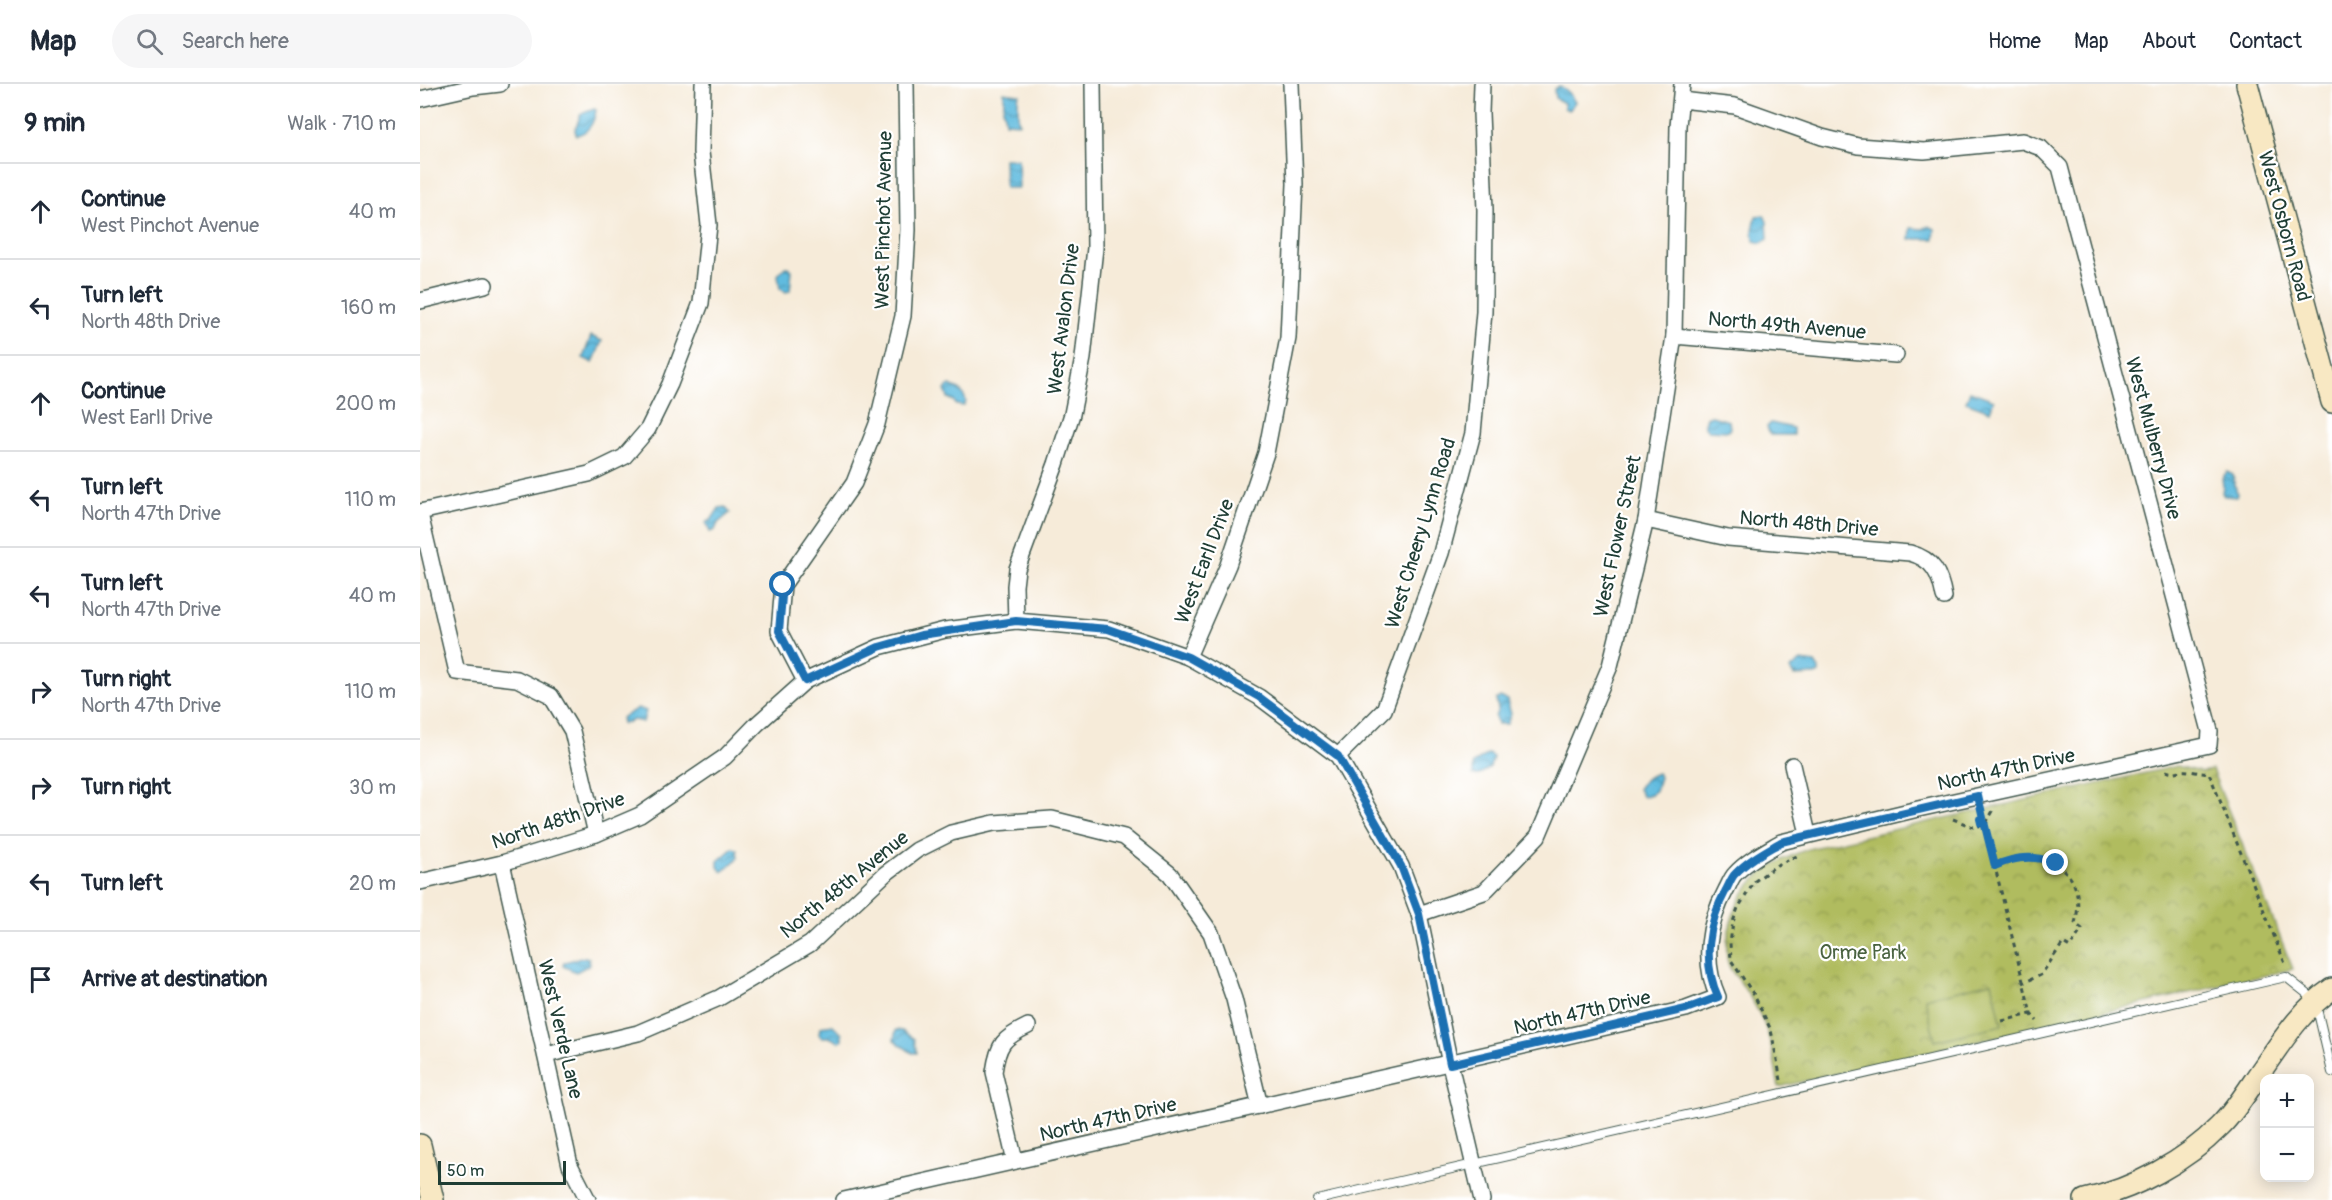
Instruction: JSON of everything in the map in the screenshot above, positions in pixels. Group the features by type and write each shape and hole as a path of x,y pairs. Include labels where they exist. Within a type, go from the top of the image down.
{"street":[{"path":"420,99 473,87 501,84"},
{"path":"596,834 572,731 551,696 517,679 457,672 420,513 589,474 624,457 648,429 670,384 700,303 708,225 701,152 703,84"},
{"name":"West Pinchot Avenue","path":"805,681 779,631 783,585 854,483 880,413 903,316 908,230 906,84"},
{"name":"West Avalon Drive","path":"1016,621 1017,569 1072,414 1083,358 1095,248 1093,84"},
{"name":"West Earll Drive","path":"1188,657 1228,566 1266,453 1288,338 1295,184 1291,84"},
{"name":"West Cheery Lynn Road","path":"1338,756 1384,710 1440,553 1473,433 1484,312 1485,210 1482,84"},
{"name":"West Osborn Road","path":"2247,84 2332,402"},
{"name":"West Mulberry Drive","path":"1681,92 1735,106 1822,137 1858,146 1924,151 2023,141 2041,148 2060,167 2210,731 2210,745"},
{"name":"West Flower Street","path":"1419,914 1484,892 1538,836 1610,666 1646,520 1674,336 1678,126 1681,92"},
{"path":"420,301 485,285"},
{"name":"North 49th Avenue","path":"1674,336 1896,355"},
{"name":"North 48th Drive","path":"1646,520 1728,538 1910,553 1922,556 1938,572 1944,597"},
{"name":"North 48th Drive","path":"420,882 502,863 596,834 640,814 725,757 757,724 805,681 879,647 921,635 1016,621 1108,629 1188,657"},
{"path":"1188,657 1259,697 1338,756 1401,866 1419,914 1450,1064 1482,1200"},
{"name":"North 47th Drive","path":"844,1200 1686,1009 1718,997 1710,972 1710,931 1719,902 1734,874 1761,853 1781,842 2210,745"},
{"path":"1792,765 1809,834"},
{"name":"North 48th Avenue","path":"546,1055 638,1033 719,998 810,944 885,874 916,850 951,833 994,823 1052,819 1124,837 1170,874 1211,933 1234,999 1260,1106"},
{"name":"West Verde Lane","path":"502,863 570,1165 588,1200"},
{"path":"2085,1200 2102,1196 2139,1181 2182,1158 2203,1142 2239,1103 2281,1040 2324,995"},
{"path":"1015,1161 994,1072 996,1057 1002,1042 1028,1026"},
{"path":"420,1145 433,1200"}],"lane":[{"path":"1317,1200 2286,977 2324,995 2332,1072"}],"path":[{"path":"2166,771 2209,773 2286,967"},
{"path":"1978,796 1983,818 1980,819 1981,823 1984,822 2023,983 2031,1014 2035,1020"},
{"path":"1944,821 1955,819 1973,827 1984,825 1993,811 2004,808"},
{"path":"1782,1083 1771,1030 1754,995 1731,960 1730,943 1738,908 1755,881 1777,865 1801,854"},
{"path":"1995,866 2014,859 2047,860 2064,869 2076,887 2078,900 2075,923 2082,929 2070,947 2063,943 2041,975 2023,983"},
{"path":"2002,1021 2031,1014"}],"green space":[{"name":"Orme Park","path":"2177,766 2201,772 2212,770 2293,969 1779,1087 1764,1023 1730,968 1727,953 1729,930 1740,900 1747,888 1767,869 1808,849"},
{"path":"1992,982 2002,1025 1935,1041 1925,998"}],"water":[{"path":"1559,86 1569,93 1575,102 1569,110 1564,108 1564,103 1555,98 1554,89"},
{"path":"1003,92 1020,94 1018,120 1020,123 1005,122"},
{"path":"596,110 595,115 590,127 576,135 575,129 581,114"},
{"path":"1004,159 1018,159 1019,188 1005,188"},
{"path":"1764,215 1767,222 1768,239 1761,243 1754,241 1753,230 1756,216"},
{"path":"1929,226 1935,229 1934,239 1910,239 1911,228 1923,229"},
{"path":"785,267 792,270 790,291 786,292 780,289 778,275"},
{"path":"591,336 602,341 593,363 583,358"},
{"path":"948,386 955,387 962,392 966,401 964,406 956,405 948,398 945,390"},
{"path":"1970,391 1994,400 1990,411 1966,402"},
{"path":"1712,416 1729,421 1728,431 1708,430 1704,425 1707,417"},
{"path":"1771,423 1793,428 1793,435 1770,435 1767,427"},
{"path":"2227,472 2233,475 2236,497 2224,496 2222,493 2222,478"},
{"path":"725,507 730,513 718,523 715,530 710,532 706,523 710,522 719,508"},
{"path":"1801,661 1815,663 1819,673 1794,676 1790,670"},
{"path":"1500,697 1507,700 1511,714 1507,724 1498,724 1495,717 1498,709 1496,700"},
{"path":"638,708 646,711 643,722 634,720 622,724 621,718"},
{"path":"1488,754 1493,757 1490,767 1479,775 1473,775 1473,764"},
{"path":"1657,773 1660,777 1655,791 1650,795 1642,796 1638,789 1646,779"},
{"path":"733,848 737,849 738,858 722,872 718,867 718,861"},
{"path":"589,958 589,965 576,972 563,966 564,962"},
{"path":"833,1025 842,1034 842,1040 839,1042 829,1037 821,1037 819,1034 820,1027"},
{"path":"896,1030 914,1039 917,1053 912,1053 894,1040"}],"route":[{"path":"783,585 779,631 805,681 879,647 921,635 1016,621 1108,629 1188,657 1259,697 1338,756 1401,866 1419,914 1450,1064 1686,1009 1718,997 1712,983 1709,961 1710,931 1719,902 1734,874 1761,853 1781,842 1978,796 1983,818 1980,819 1981,823 1984,822 1995,866 2006,861 2024,858 2056,863"}]}
